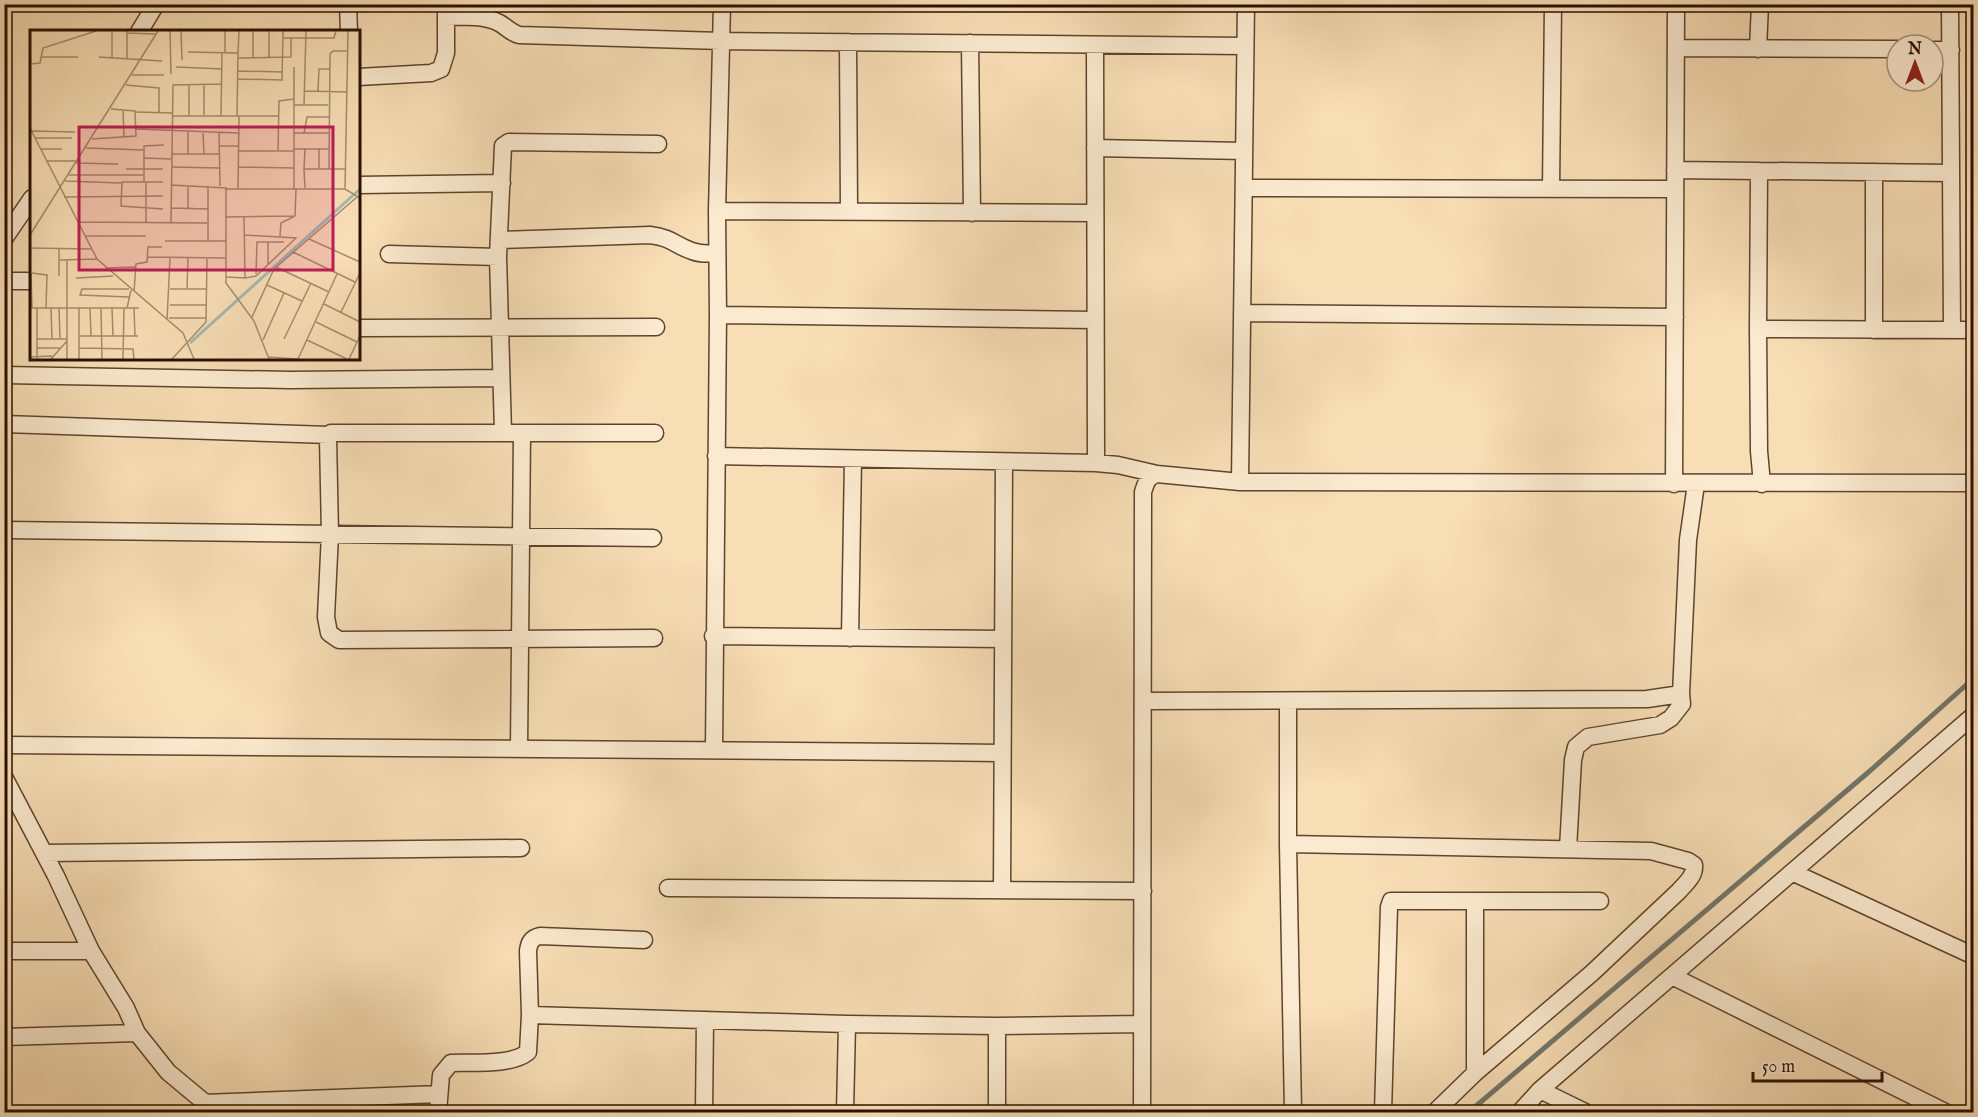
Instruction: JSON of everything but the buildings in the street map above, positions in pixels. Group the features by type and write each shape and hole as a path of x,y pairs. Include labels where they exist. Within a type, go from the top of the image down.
{"street":[{"path":"140,30 156,4"},
{"path":"348,4 349,30"},
{"path":"714,749 717,211 722,4"},
{"path":"1240,482 1246,4"},
{"path":"1551,189 1553,4"},
{"path":"1674,484 1676,4"},
{"path":"1758,49 1760,4"},
{"path":"1950,4 1952,330"},
{"path":"360,77 431,73 441,69 446,53 446,11 497,21 509,32 519,34 721,41 1245,46"},
{"path":"848,42 849,212"},
{"path":"970,43 972,213"},
{"path":"1095,45 1096,463"},
{"path":"1676,48 1885,49"},
{"path":"1945,50 1951,50"},
{"path":"503,432 498,257 503,150 506,143 658,144"},
{"path":"1095,148 1244,151"},
{"path":"1675,170 1951,173"},
{"path":"1759,171 1759,451 1762,484"},
{"path":"1874,172 1874,330"},
{"path":"360,185 502,183"},
{"path":"1244,188 1675,189"},
{"path":"4,239 30,201"},
{"path":"717,211 1095,213"},
{"path":"500,240 666,237 690,251 717,254"},
{"path":"389,254 498,257"},
{"path":"4,281 30,282"},
{"path":"1242,313 1675,317"},
{"path":"718,315 1095,320"},
{"path":"362,328 656,327"},
{"path":"1758,329 1974,330"},
{"path":"4,375 290,380 501,378"},
{"path":"4,424 329,435 334,432 655,433"},
{"path":"519,749 522,433"},
{"path":"329,435 330,534 326,617 329,633 339,640 519,637 654,638"},
{"path":"716,456 1096,463 1118,465 1156,474 1240,482 1974,483"},
{"path":"850,638 853,459"},
{"path":"1002,890 1004,462"},
{"path":"1142,1113 1143,492 1146,481 1150,476 1156,474"},
{"path":"1568,849 1573,760 1576,747 1588,737 1660,725 1671,718 1682,705 1688,540 1696,484"},
{"path":"4,530 653,538"},
{"path":"713,636 1002,639"},
{"path":"1144,701 1647,699 1681,694"},
{"path":"1288,701 1287,844 1293,1113"},
{"path":"1520,1113 1540,1090 1974,715"},
{"path":"4,745 1001,753"},
{"path":"4,777 91,951 126,1008 137,1033 168,1072 210,1108 439,1094"},
{"path":"1287,844 1651,851 1688,861 1694,865 1695,870 1679,891 1592,973 1475,1073 1435,1113"},
{"path":"44,853 521,848"},
{"path":"1792,872 1974,956"},
{"path":"668,888 1143,891"},
{"path":"1383,1113 1390,903 1394,900 1600,901"},
{"path":"1475,901 1475,1073"},
{"path":"438,1113 441,1075 451,1063 511,1061 523,1057 528,1052 530,1014 528,951 529,943 534,938 644,940"},
{"path":"4,951 91,951"},
{"path":"1672,976 1945,1113"},
{"path":"530,1014 847,1024 997,1026 1142,1024"},
{"path":"704,1113 705,1020"},
{"path":"845,1113 847,1024"},
{"path":"997,1026 997,1113"},
{"path":"4,1037 137,1033"},
{"path":"1540,1090 1585,1113"}],"waterway":[{"path":"1469,1112 1871,770 1974,678"}]}
